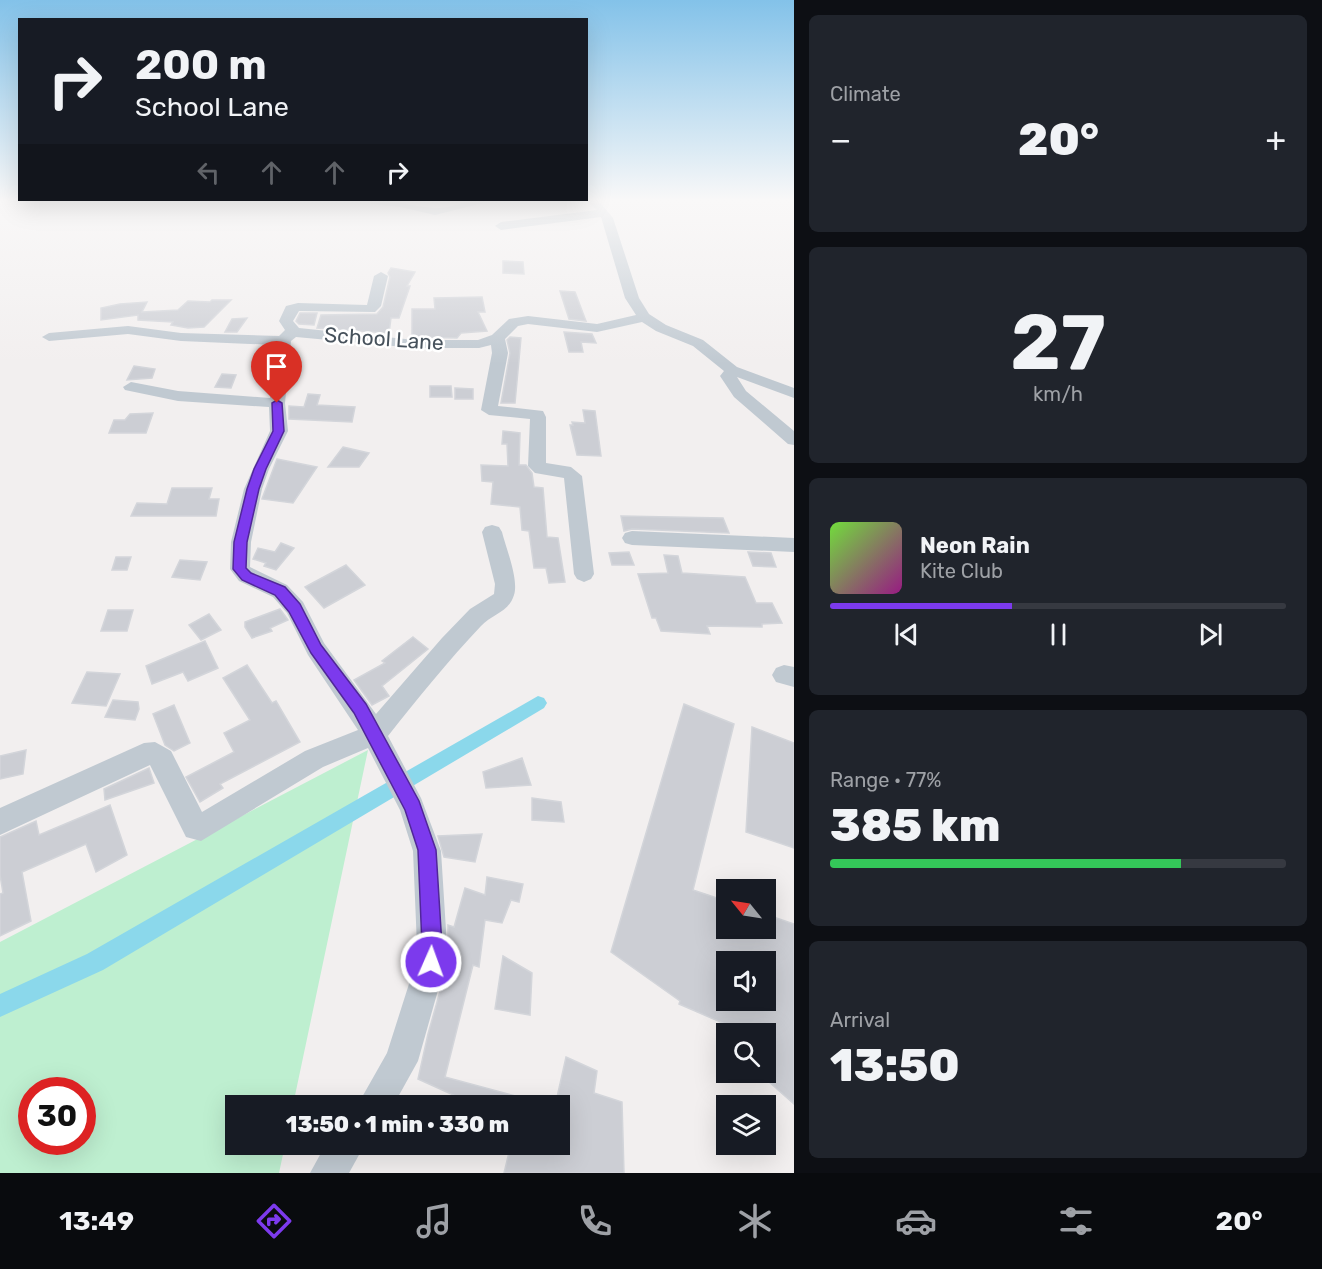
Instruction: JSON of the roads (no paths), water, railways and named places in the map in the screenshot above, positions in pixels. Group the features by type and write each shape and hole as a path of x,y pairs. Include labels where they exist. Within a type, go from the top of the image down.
{"street":[{"path":"617,254 632,298 644,317 661,328 698,343 732,370 794,393"},
{"path":"381,276 374,306 370,309 298,307 291,309 286,321 289,337 277,403 279,431 253,489 241,542 240,569 246,576 280,591 295,608 316,649 360,709 412,807 427,850 431,962 401,1061 381,1095"},
{"name":"School Lane","path":"49,337 128,330 181,337 289,337 415,344 479,344 497,338 514,322 528,320 597,328 644,317"},
{"path":"497,338 500,353 489,410 537,415 539,469 566,471 573,476 584,574"},
{"path":"732,370 728,376 740,394 794,440"},
{"path":"131,387 178,396 277,403"},
{"path":"0,822 144,754 155,753 162,759 194,825 196,828 201,828 314,759 374,735 450,644 478,615 499,603 504,595 506,584 492,532"},
{"path":"632,538 794,545"},
{"path":"328,1173 340,1155"}],"waterway":[{"path":"0,1006 95,962 538,703"}]}
